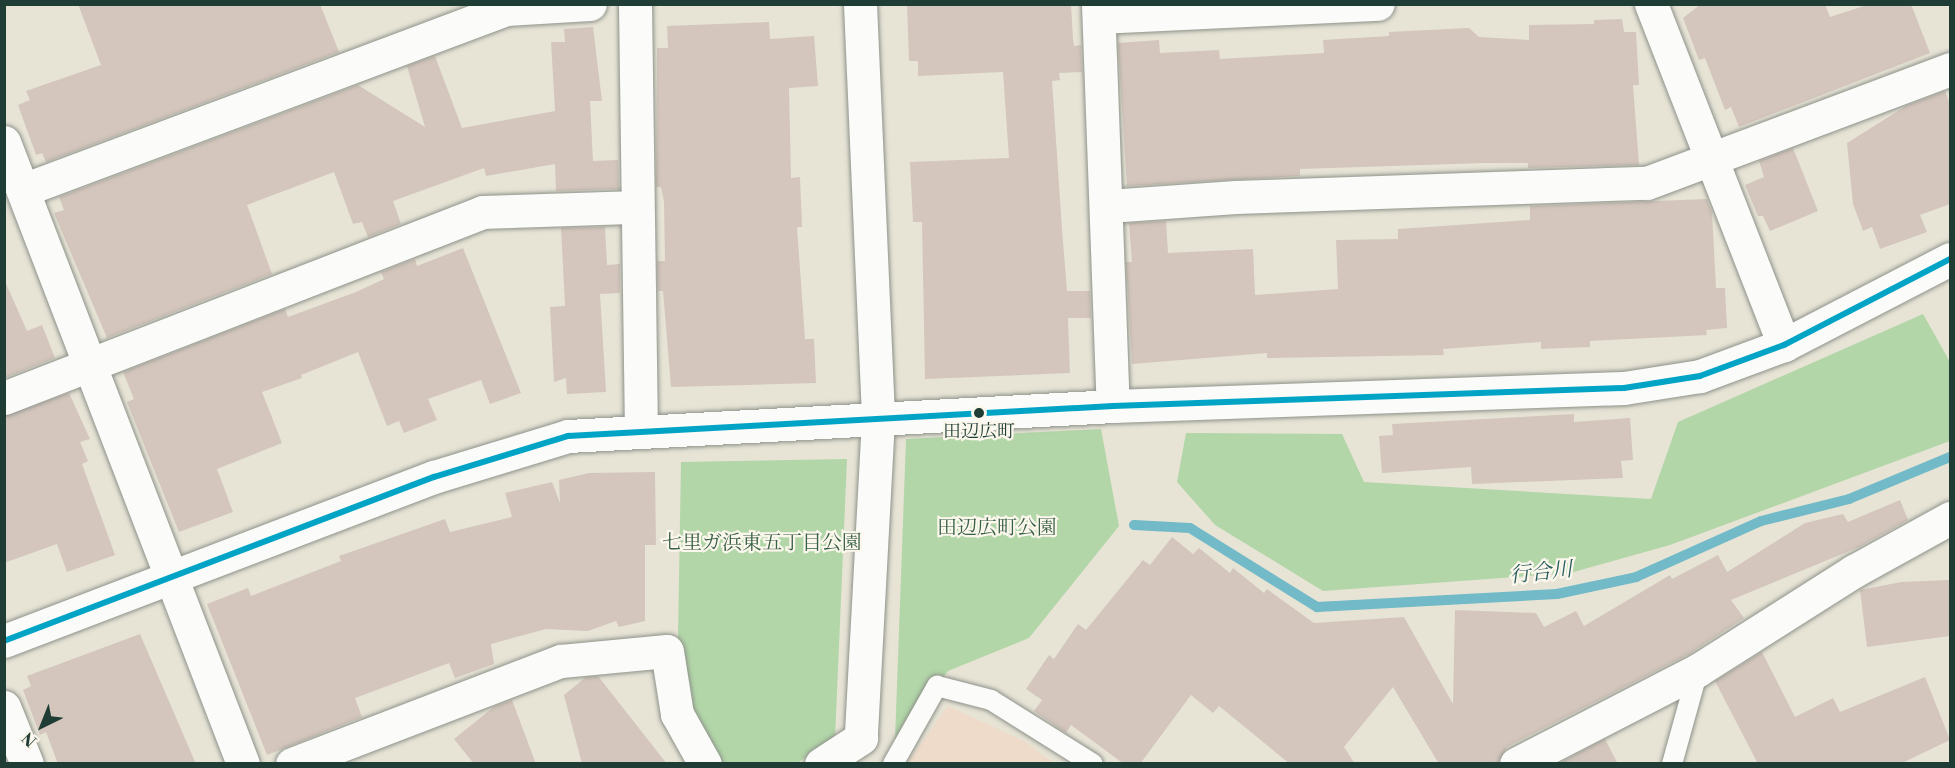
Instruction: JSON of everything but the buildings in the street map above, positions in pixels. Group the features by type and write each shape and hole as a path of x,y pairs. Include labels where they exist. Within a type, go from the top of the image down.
{"street":[{"path":"23,190 506,9 590,4"},
{"path":"635,4 636,207 641,430"},
{"path":"821,764 858,751 879,419 860,4"},
{"path":"1113,406 1108,206 1099,11 1378,4"},
{"path":"1651,4 1784,345"},
{"path":"1108,206 1236,197 1647,183 1950,69"},
{"path":"4,142 243,764"},
{"path":"4,398 483,212 636,207"},
{"path":"4,641 434,477 568,436 641,430 1113,406 1623,388 1700,376 1784,345 1950,259"},
{"path":"1516,764 1698,670 1854,571 1950,518"},
{"path":"292,764 561,662 667,651 677,714 705,764"},
{"path":"4,707 27,764"}],"lane":[{"path":"1672,764 1698,670"},
{"path":"893,764 937,686 991,700 1093,764"}],"shaded area":[{"path":"948,706 1024,741 1054,763 907,763"}],"green space":[{"path":"1923,314 1950,362 1950,441 1670,545 1570,573 1323,591 1215,525 1177,482 1186,433 1342,434 1364,482 1651,499 1678,422"},
{"name":"田辺広町公園","path":"1101,429 1119,526 1029,638 948,671 895,740 906,439"},
{"name":"七里ガ浜東五丁目公園","path":"847,459 835,739 797,763 721,763 686,704 678,637 681,462"}],"waterway":[{"name":"行合川","path":"1134,525 1190,528 1317,607 1557,594 1636,577 1761,521 1849,499 1950,457"}],"transit line":[{"path":"4,641 434,477 568,436 1113,406 1624,388 1700,376 1784,345 1950,259"}],"place":[{"name":"田辺広町","path":"979,413"}]}
